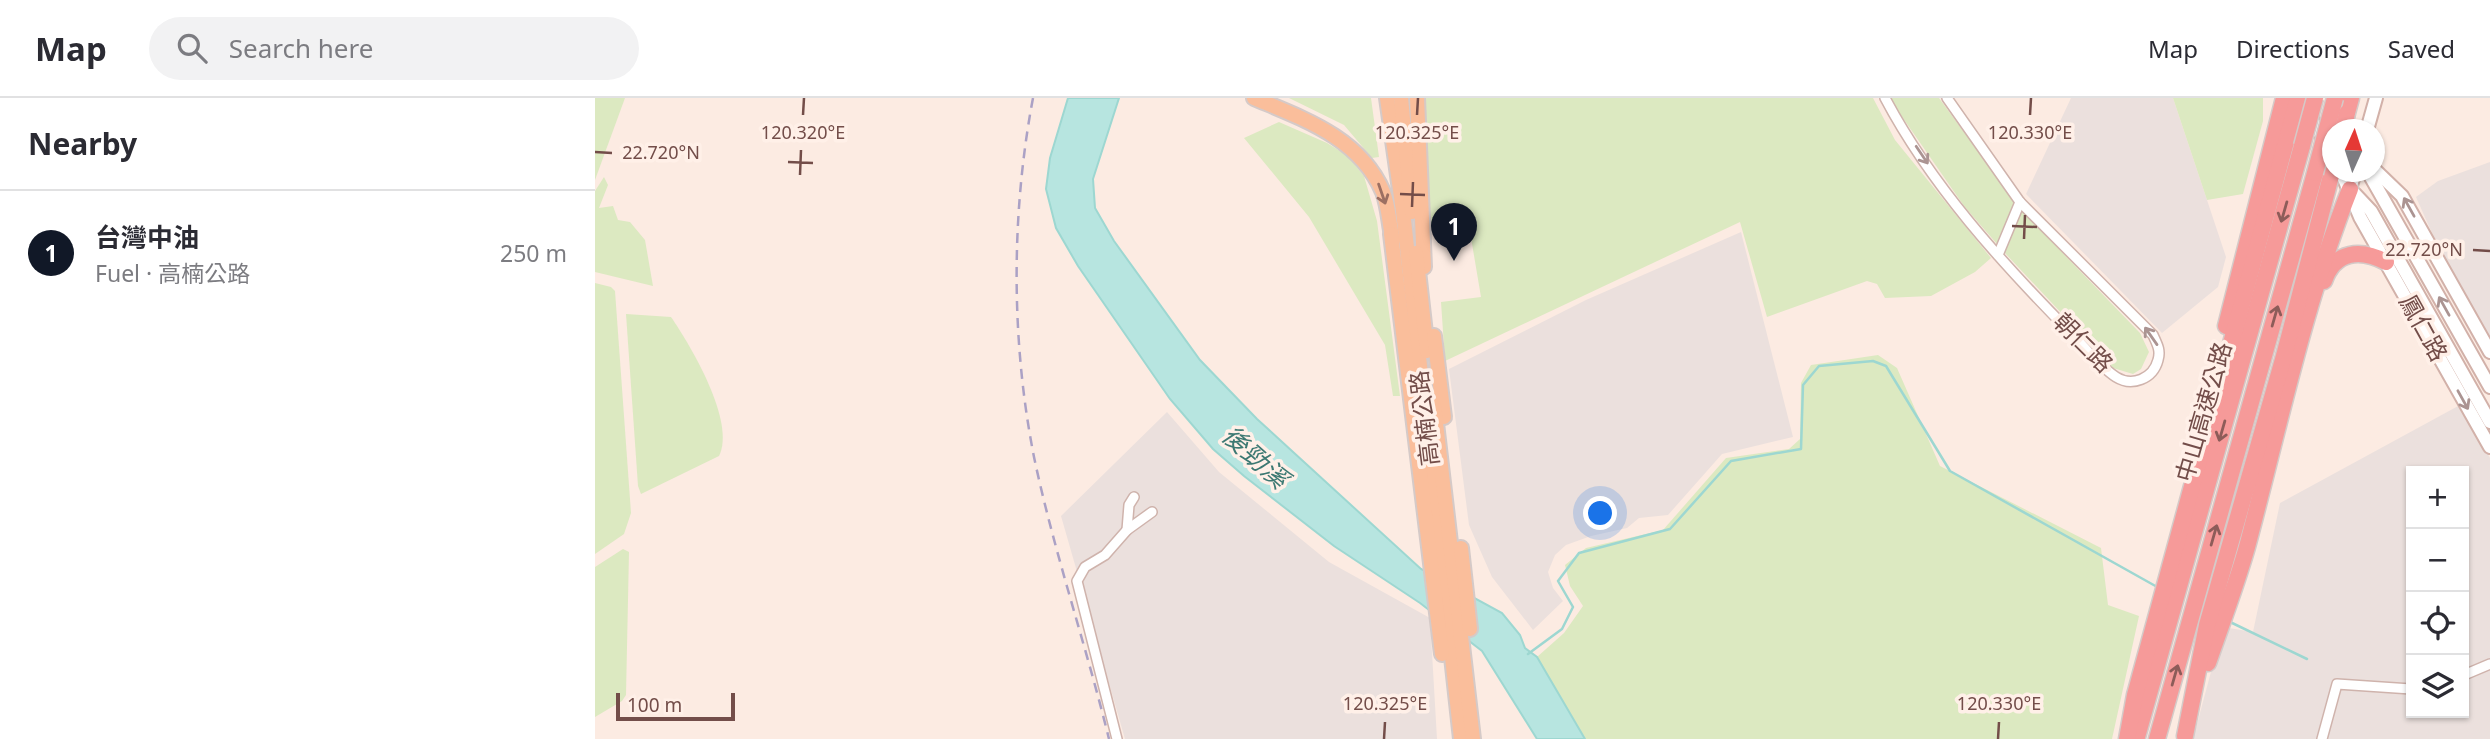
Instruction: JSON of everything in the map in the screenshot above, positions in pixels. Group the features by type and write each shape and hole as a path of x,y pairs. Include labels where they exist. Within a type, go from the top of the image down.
{"highway":[{"path":"2127,739 2170,594 2210,393 2284,98"},
{"path":"2182,523 2299,98"},
{"name":"中山高速公路","path":"2136,739 2170,594 2315,98"},
{"name":"中山高速公路","path":"2157,739 2335,98"},
{"path":"2184,738 2329,182"},
{"path":"2217,615 2246,549 2327,245 2350,189"},
{"path":"2295,358 2330,267 2348,254 2363,252 2386,262"}],"main road":[{"path":"1254,98 1327,130 1370,168"},
{"path":"1280,98 1341,129 1356,144 1385,198 1398,233 1402,270 1416,305"},
{"name":"高楠公路","path":"1387,98 1398,233 1416,305 1447,562 1461,739"},
{"name":"高楠公路","path":"1401,98 1420,248 1416,305 1455,639 1473,739"},
{"path":"1416,305 1424,276 1420,248 1417,98"},
{"path":"2299,98 2322,138"},
{"path":"2328,98 2346,118"},
{"path":"2370,119 2375,98"},
{"name":"鳳仁路","path":"2385,180 2402,196 2490,352"},
{"path":"2346,182 2350,189"},
{"path":"2350,189 2352,182"},
{"name":"鳳仁路","path":"2374,182 2490,387"},
{"name":"鳳仁路","path":"2350,189 2360,217 2490,447"},
{"name":"鳳仁路","path":"2350,189 2371,211 2490,422"},
{"name":"高楠公路","path":"1452,739 1455,639"},
{"name":"高楠公路","path":"1455,639 1481,739"}],"street":[{"name":"朝仁路","path":"1885,98 1932,171 1998,255 2115,376 2128,382 2140,380 2150,373 2157,363 2159,349 2153,335 2020,202 1947,98"},
{"path":"1998,255 2020,202"},
{"path":"1127,530 1129,505 1134,497"},
{"path":"1117,739 1077,581 1085,567 1105,555 1127,530 1152,512"},
{"path":"2469,673 2490,664"},
{"path":"2322,739 2337,684 2406,689"}],"shaded area":[{"path":"2071,98 2173,98 2226,257 2218,287 2162,333 2026,194"},
{"path":"2490,162 2490,342 2440,251 2416,197 2438,181"},
{"path":"1741,232 1793,437 1722,454 1668,515 1639,518 1627,528 1566,545 1555,555 1548,572 1553,588 1563,601 1533,630 1492,577 1469,525 1449,369 1586,300"},
{"path":"2460,405 2490,458 2490,739 2193,739 2223,627 2253,632 2280,503"},
{"path":"1167,412 1219,472 1329,562 1430,618 1437,739 1125,739 1061,516"}],"green space":[{"path":"595,98 625,98 595,180"},
{"path":"1289,98 1371,98 1379,157 1372,158 1344,125"},
{"path":"1425,98 1873,98 1895,140 1991,258 1975,272 1931,296 1885,298 1877,284 1867,281 1767,317 1740,222 1445,361 1441,302 1481,297 1467,214 1430,228"},
{"path":"1889,98 1939,98 2015,202 1997,244 1964,206"},
{"path":"2173,98 2263,98 2263,121 2243,194 2207,200"},
{"path":"1279,122 1327,143 1348,156 1364,176 1377,221 1400,396 1393,396 1385,345 1309,217 1244,138"},
{"path":"604,177 608,185 599,208 613,206 618,220 630,222 645,240 653,286 595,272 595,191"},
{"path":"2022,211 2140,333 2149,352 2141,369 2133,374 2113,368 2004,252"},
{"path":"595,283 611,287 615,291 631,513 624,534 595,554"},
{"path":"626,314 671,317 709,385 717,405 723,441 719,456 641,494 638,486"},
{"path":"1878,355 1897,368 1940,466 2101,548 2108,605 2139,616 2112,739 1585,739 1537,657 1564,633 1583,606 1570,586 1565,565 1586,548 1663,530 1726,458 1789,449 1800,439 1801,383 1811,365"},
{"path":"623,549 629,552 626,695 622,701 595,717 595,567"}],"water":[{"name":"後勁溪","path":"1068,98 1119,98 1093,179 1095,208 1114,241 1200,360 1257,419 1421,569 1502,613 1520,635 1525,648 1537,657 1585,739 1537,739 1482,651 1420,603 1334,546 1244,476 1213,449 1170,399 1078,266 1056,228 1046,189 1050,158"}],"waterway":[{"path":"1528,654 1562,629 1573,607 1558,581 1579,553 1670,529 1731,461 1801,449 1803,385 1819,366 1873,361 1886,366 1950,471 2159,588"},
{"path":"2228,621 2307,659"}],"railway":[{"path":"1033,98 1018,232 1018,323 1026,413 1042,493 1109,739"}],"place":[{"name":"台灣中油","path":"1454,261"}]}
